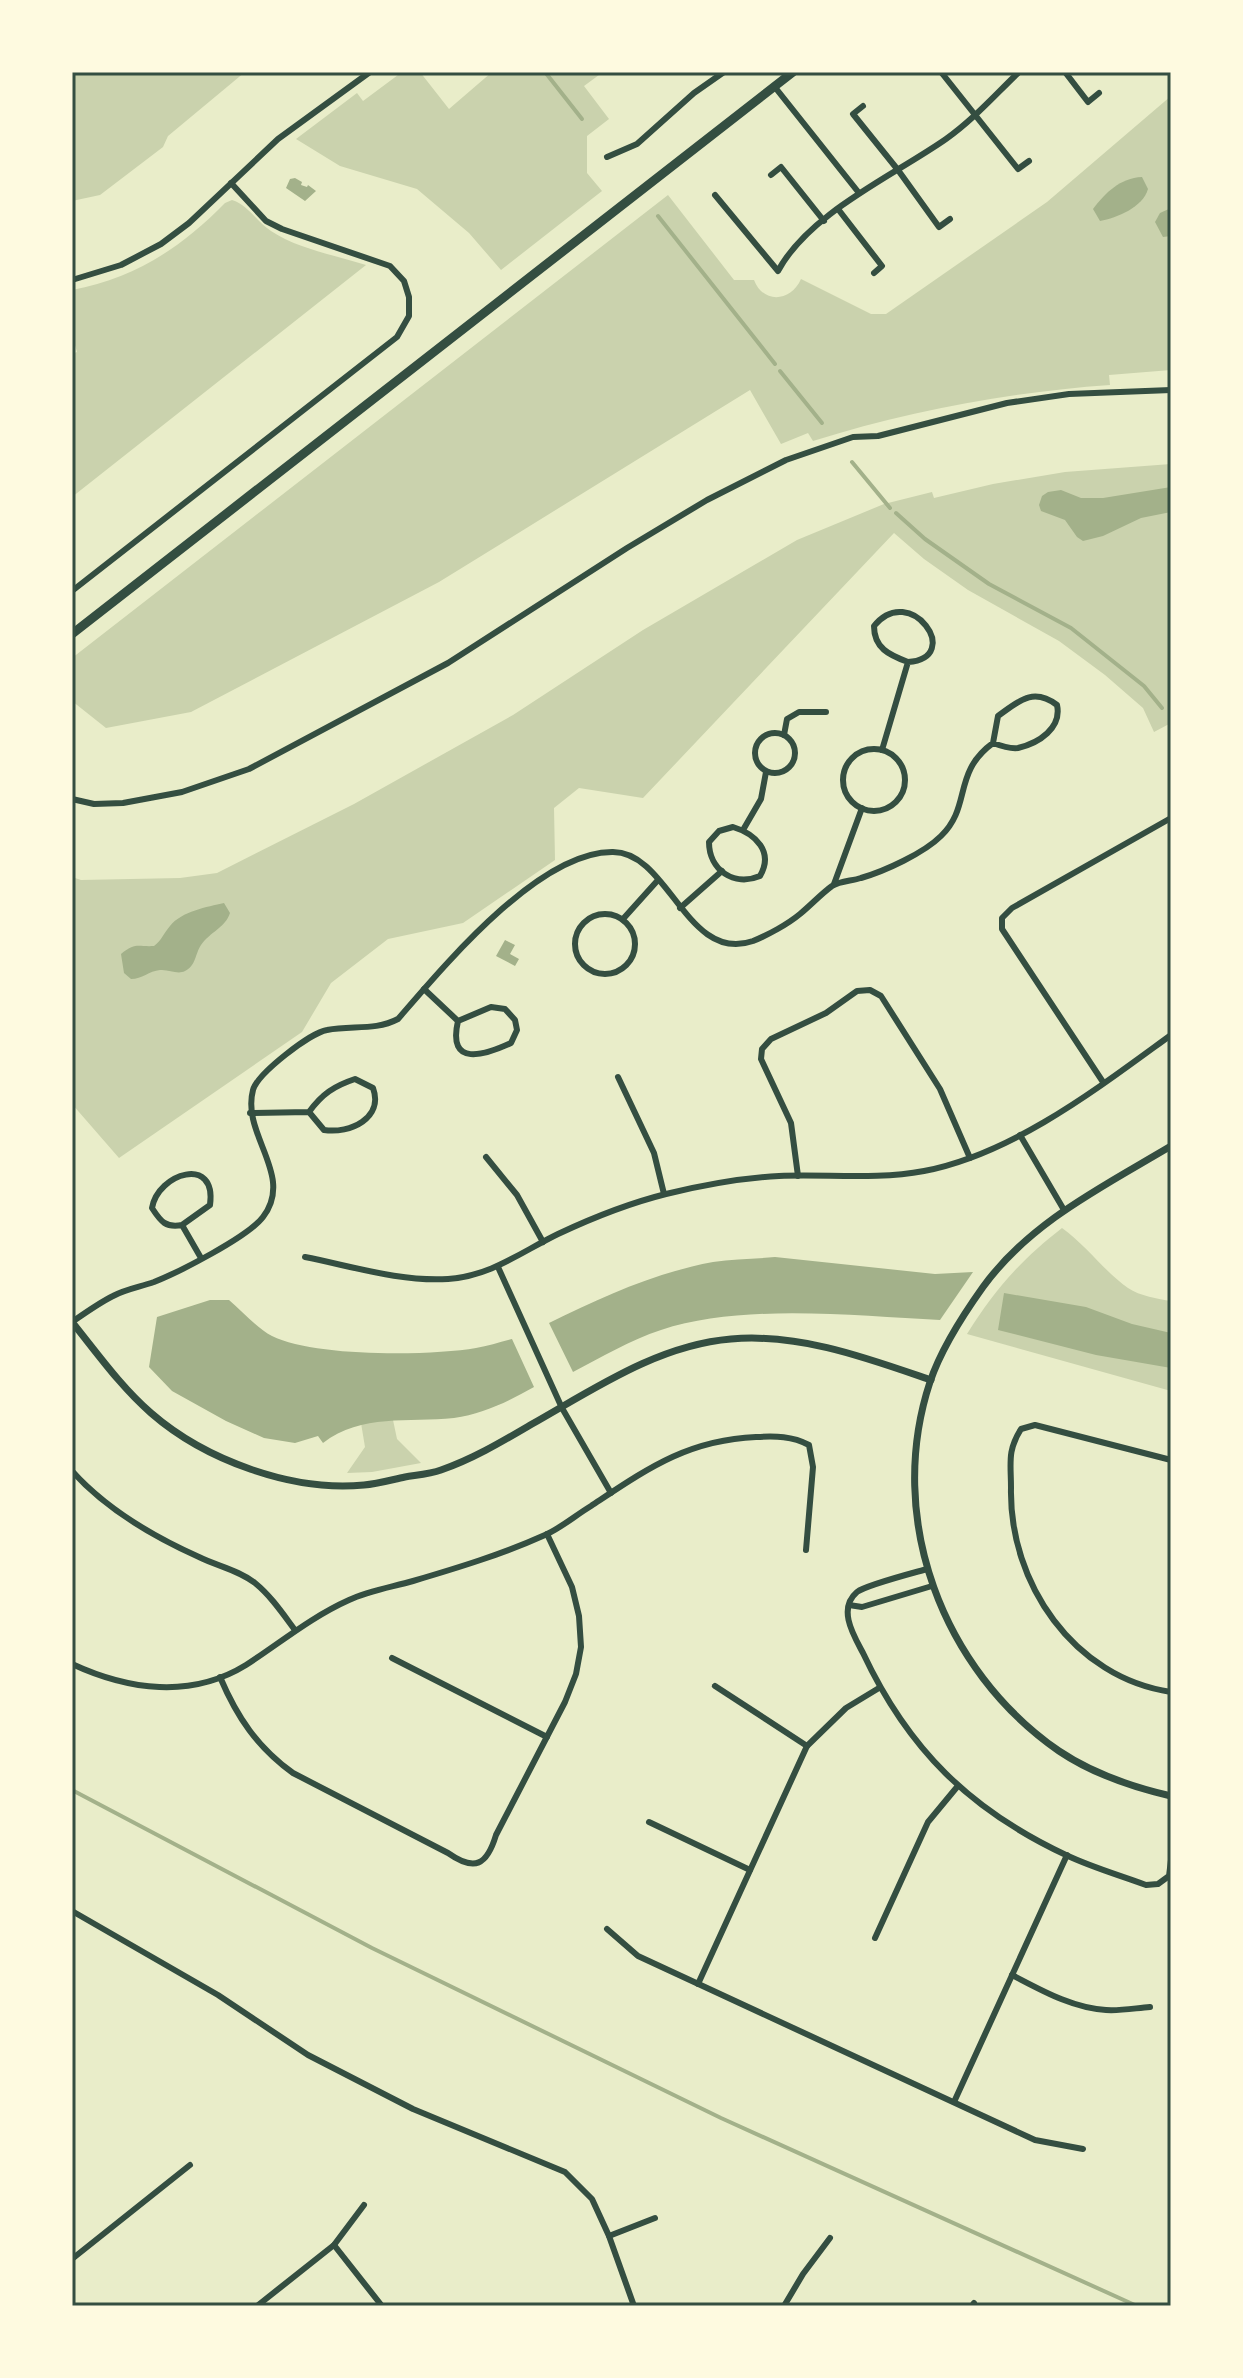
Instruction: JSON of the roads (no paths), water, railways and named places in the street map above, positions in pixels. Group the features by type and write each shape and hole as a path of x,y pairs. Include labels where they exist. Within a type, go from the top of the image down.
{"main road":[{"path":"72,634 793,72"}],"street":[{"path":"72,280 121,265 161,244 189,223 278,139 370,72"},
{"path":"607,157 637,144 694,93 724,72"},
{"path":"941,72 1018,169 1029,161"},
{"path":"715,195 778,271 792,249 838,209 947,138 1019,72"},
{"path":"1065,72 1088,102 1099,93"},
{"path":"774,86 859,193"},
{"path":"863,106 853,114 939,227 950,219"},
{"path":"771,175 781,167 824,221"},
{"path":"72,591 397,337 409,316 409,297 404,281 390,266 266,221 231,183"},
{"path":"838,209 882,266 874,273"},
{"path":"72,799 94,804 123,803 182,792 249,769 448,663 627,548 707,500 786,460 853,437 878,436 1007,403 1069,394 1171,390"},
{"path":"900,613 913,615 929,628 933,636 932,647 916,661 908,662 893,657 878,643 874,626 880,619 900,613"},
{"path":"882,750 908,662"},
{"path":"931,1380 870,1358 800,1342 731,1339 680,1349 625,1372 475,1456 438,1471 362,1485 297,1482 247,1469 206,1451 152,1415 123,1386 72,1322 113,1295 154,1282 201,1258 261,1220 271,1205 275,1184 250,1113 253,1087 272,1064 324,1030 386,1026 398,1019 499,909 536,883 581,857 615,851 638,860 705,933 728,943 751,942 796,917 834,884 888,868 941,836 957,812 968,770 977,755 993,743 998,716 1035,695 1047,697 1057,705 1059,717 1054,728 1037,740 1017,748 993,743"},
{"path":"784,735 787,719 799,712 826,712"},
{"path":"765,735 784,735 794,745 792,765 780,773 766,772 757,763 757,745 765,735"},
{"path":"882,750 899,761 903,769 904,789 891,805 882,810 862,808 847,795 843,775 847,765 862,751 882,750"},
{"path":"743,830 761,799 766,772"},
{"path":"834,884 862,808"},
{"path":"1103,1082 1002,929 1002,918 1012,908 1171,818"},
{"path":"726,828 743,830 762,847 766,866 760,876 741,882 731,879 711,858 709,842 726,828"},
{"path":"680,908 722,871"},
{"path":"623,919 658,880"},
{"path":"603,914 623,919 634,935 636,945 630,963 614,974 604,975 586,968 575,951 578,930 584,922 603,914"},
{"path":"424,989 458,1021"},
{"path":"798,1176 791,1123 761,1059 762,1049 771,1039 826,1013 857,991 870,990 881,996 940,1089 970,1158"},
{"path":"491,1007 505,1009 515,1020 517,1030 511,1043 480,1056 468,1054 460,1046 455,1034 458,1021 491,1007"},
{"path":"305,1257 414,1278 448,1279 498,1267 543,1242 605,1214 664,1194 753,1178 893,1175 923,1171 970,1158 1020,1135 1171,1035"},
{"path":"618,1077 654,1153 664,1194"},
{"path":"355,1079 373,1088 377,1099 374,1112 358,1125 340,1133 324,1130 309,1112 321,1096 336,1085 355,1079"},
{"path":"250,1113 309,1112"},
{"path":"1020,1135 1064,1210"},
{"path":"1171,1146 1064,1210 1006,1260 984,1286 959,1323 931,1380 919,1436 915,1479 918,1534 932,1586 956,1637 975,1666 1032,1730 1061,1752 1137,1788 1171,1796"},
{"path":"486,1157 517,1195 543,1242"},
{"path":"180,1175 199,1175 212,1193 210,1205 182,1225 171,1227 161,1221 152,1208 154,1198 162,1187 180,1175"},
{"path":"182,1225 201,1258"},
{"path":"498,1267 562,1408 611,1493"},
{"path":"1171,1460 1035,1425 1021,1429 1011,1445 1013,1529 1024,1570 1043,1606 1068,1638 1095,1663 1126,1681 1171,1692"},
{"path":"72,1664 95,1675 135,1686 192,1686 220,1677 243,1666 295,1630 350,1599 445,1571 547,1534 667,1459 704,1443 775,1436 796,1438 809,1445 813,1467 806,1550"},
{"path":"72,1471 114,1509 159,1537 254,1582 295,1630"},
{"path":"220,1677 236,1714 276,1761 462,1863 476,1864 491,1851 496,1835 576,1674 581,1647 579,1616 572,1587 547,1534"},
{"path":"927,1569 858,1591 849,1605 848,1623 879,1688 908,1731 957,1787 1006,1823 1067,1855 1146,1885 1158,1884 1169,1876 1171,1860"},
{"path":"849,1605 862,1607 932,1586"},
{"path":"392,1658 547,1737"},
{"path":"715,1686 807,1746"},
{"path":"698,1984 807,1746 846,1708 879,1688"},
{"path":"875,1938 928,1822 957,1787"},
{"path":"649,1822 750,1870"},
{"path":"954,2102 1067,1855"},
{"path":"72,1911 218,1995 308,2055 413,2109 565,2172 592,2199 634,2306"},
{"path":"607,1929 638,1956 1035,2140 1083,2149"},
{"path":"1012,1975 1051,1995 1093,2009 1150,2007"},
{"path":"72,2259 190,2165"},
{"path":"257,2306 334,2245 364,2205"},
{"path":"609,2236 655,2218"},
{"path":"784,2306 830,2238"},
{"path":"334,2245 382,2306"}],"waterway":[{"path":"545,72 582,119"},
{"path":"658,216 775,364"},
{"path":"780,371 822,423"},
{"path":"852,462 890,508"},
{"path":"896,513 925,539 989,584 1071,628 1144,686 1162,708"},
{"path":"72,1790 372,1948 721,2118 1137,2306"}]}
